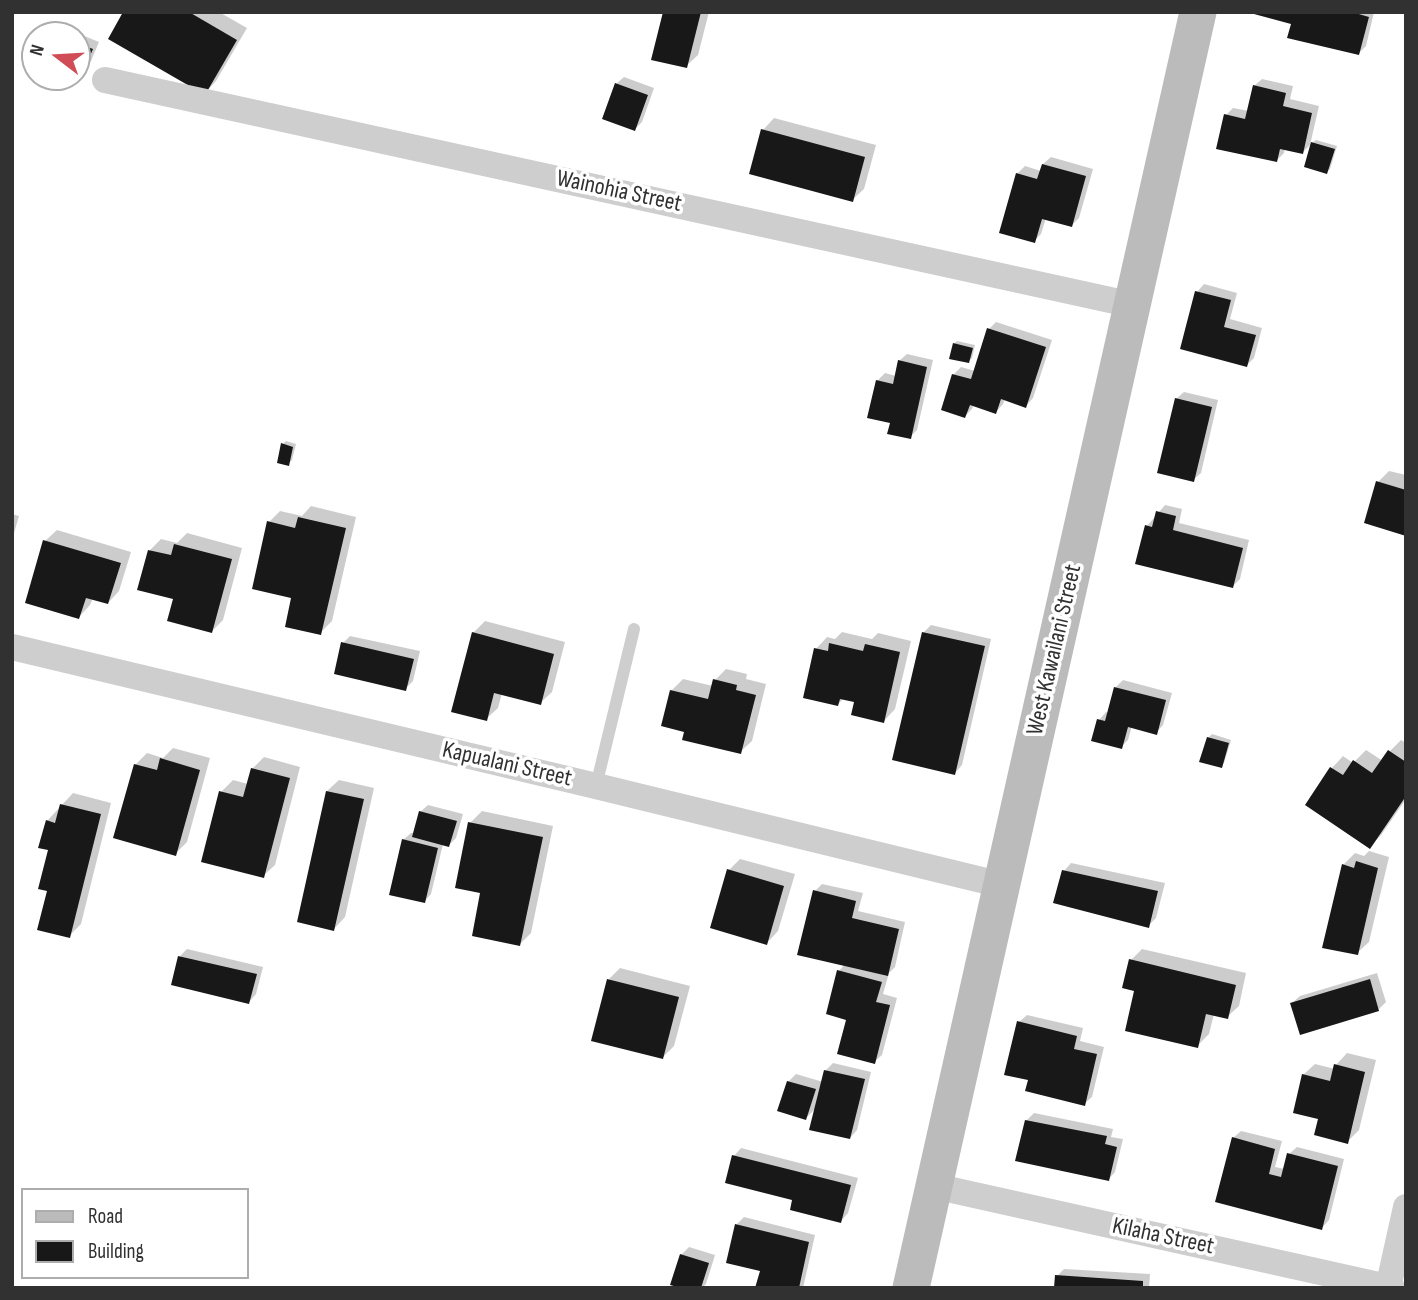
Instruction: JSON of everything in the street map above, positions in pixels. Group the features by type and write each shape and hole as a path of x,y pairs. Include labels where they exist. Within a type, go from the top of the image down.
{"street":[{"name":"West Kawailani Street","path":"911,1288 1198,12"},
{"name":"Wainohia Street","path":"106,80 1133,305"},
{"name":"Kapualani Street","path":"12,647 1002,885"},
{"name":"Kilaha Street","path":"934,1186 1390,1287"},
{"path":"1390,1287 1406,1207"}],"lane":[{"path":"596,786 634,629"}],"building":[{"path":"123,12 189,12 237,40 205,95 108,39"},
{"path":"663,12 701,12 687,68 651,60"},
{"path":"1254,12 1352,12 1369,17 1359,55 1287,38 1291,24"},
{"path":"615,83 648,95 635,131 602,119"},
{"path":"1253,85 1286,93 1283,106 1312,113 1303,154 1280,149 1277,162 1216,149 1224,114 1245,119"},
{"path":"761,129 865,157 853,202 749,174"},
{"path":"1311,142 1335,149 1327,174 1304,167"},
{"path":"1042,164 1086,176 1072,227 1042,219 1035,243 999,233 1016,173 1037,179"},
{"path":"1195,291 1231,300 1224,327 1256,335 1247,367 1180,349"},
{"path":"987,328 1046,347 1026,408 1001,399 996,414 970,405 965,418 941,410 952,374 971,379"},
{"path":"953,343 973,348 969,363 949,359"},
{"path":"898,360 927,367 911,439 887,434 890,423 867,418 876,380 893,384"},
{"path":"1175,398 1212,407 1194,482 1157,473"},
{"path":"281,443 293,447 289,466 277,463"},
{"path":"1376,481 1406,490 1406,536 1364,523"},
{"path":"1156,511 1176,516 1173,530 1243,548 1233,588 1135,564 1145,525 1152,527"},
{"path":"298,517 346,528 321,635 285,627 291,598 252,589 267,521 295,528"},
{"path":"43,540 121,563 108,604 86,598 79,619 25,603"},
{"path":"174,544 232,559 212,633 167,621 173,599 137,590 148,550 171,555"},
{"path":"472,632 554,654 541,705 494,693 487,721 451,712"},
{"path":"922,632 985,646 955,775 892,760"},
{"path":"341,642 414,659 406,691 334,674"},
{"path":"829,643 863,651 865,644 900,652 884,723 851,715 854,702 840,699 838,706 803,698 814,648 828,651"},
{"path":"713,679 737,685 736,690 756,695 741,754 682,740 684,732 661,726 670,690 708,699"},
{"path":"1114,687 1166,700 1157,735 1128,727 1122,749 1091,741 1097,719 1105,721"},
{"path":"1207,737 1229,743 1222,768 1199,762"},
{"path":"1388,750 1406,762 1406,796 1370,849 1305,805 1330,767 1343,775 1353,760 1372,773"},
{"path":"160,758 200,770 176,856 113,838 134,764 157,770"},
{"path":"251,768 290,778 264,878 201,862 219,791 243,797"},
{"path":"326,791 364,799 334,931 297,922"},
{"path":"60,804 101,814 70,938 37,930 47,891 38,889 48,850 38,848 46,820 55,823"},
{"path":"419,811 457,821 449,847 412,837"},
{"path":"468,822 543,837 520,946 472,936 480,893 455,888"},
{"path":"402,839 438,848 425,903 389,895"},
{"path":"1356,861 1378,868 1358,955 1322,948 1342,864 1354,868"},
{"path":"727,869 784,886 767,945 710,928"},
{"path":"1062,870 1158,891 1149,928 1053,903"},
{"path":"813,890 856,901 852,918 899,929 888,976 797,955"},
{"path":"178,956 257,974 249,1004 171,985"},
{"path":"1129,959 1236,985 1228,1019 1206,1014 1198,1048 1125,1031 1134,991 1122,988"},
{"path":"837,970 882,982 876,1002 890,1005 875,1064 837,1054 846,1020 826,1014"},
{"path":"607,979 679,997 663,1059 591,1041"},
{"path":"1370,979 1379,1011 1300,1035 1290,1003"},
{"path":"1017,1021 1077,1036 1074,1049 1097,1054 1085,1106 1025,1091 1028,1080 1004,1075"},
{"path":"1334,1064 1365,1072 1348,1144 1314,1135 1318,1119 1293,1113 1302,1074 1330,1081"},
{"path":"824,1070 865,1079 850,1139 809,1130"},
{"path":"787,1081 816,1089 806,1120 777,1111"},
{"path":"1025,1120 1107,1136 1105,1144 1117,1147 1109,1181 1015,1161"},
{"path":"1232,1137 1275,1149 1269,1174 1281,1177 1287,1153 1338,1166 1322,1230 1215,1202"},
{"path":"732,1155 851,1185 841,1223 790,1210 792,1200 725,1183"},
{"path":"735,1224 809,1242 799,1288 755,1288 760,1271 726,1263"},
{"path":"680,1254 709,1263 701,1288 670,1285"},
{"path":"1055,1275 1143,1281 1143,1288 1054,1288"}]}
